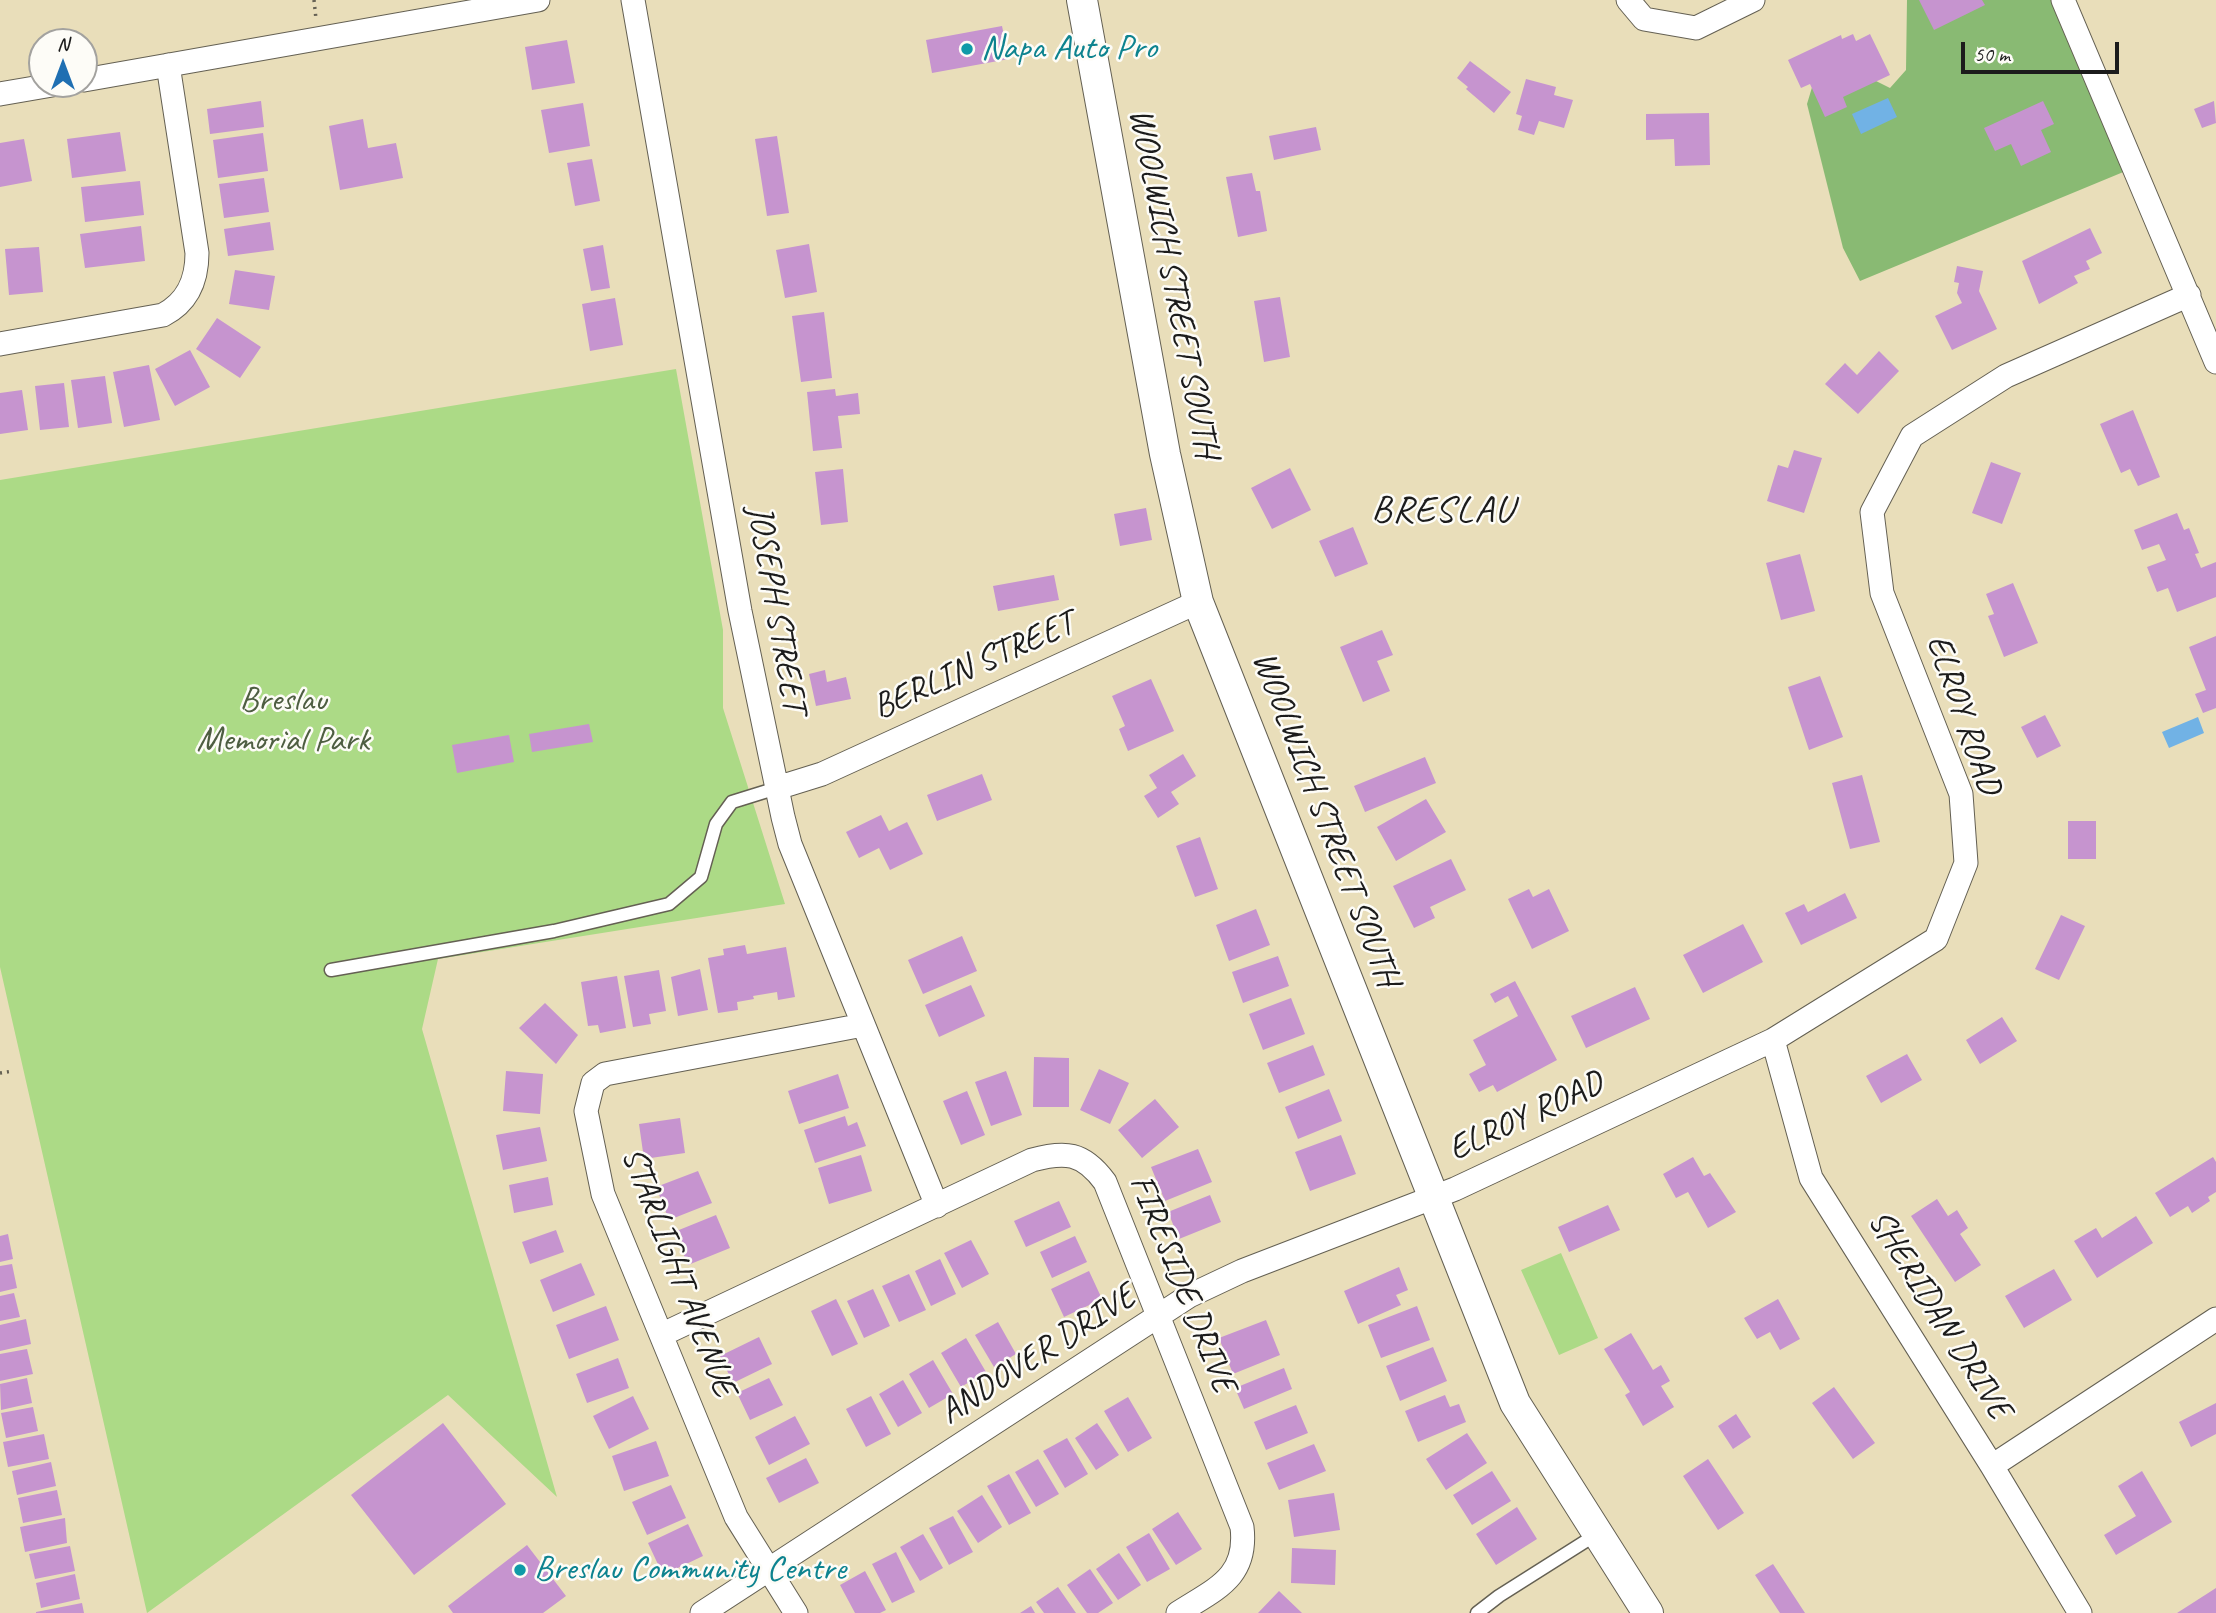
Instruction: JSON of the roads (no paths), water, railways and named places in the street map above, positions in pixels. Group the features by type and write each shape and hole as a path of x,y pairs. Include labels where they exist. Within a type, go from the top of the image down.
{"street":[{"path":"98,78 538,0"},
{"name":"JOSEPH STREET","path":"634,0 740,611 790,844 937,1206"},
{"name":"WOOLWICH STREET SOUTH","path":"1082,0 1165,454 1198,602 1515,1403 1648,1613"},
{"path":"1628,0 1644,19 1696,28 1753,0"},
{"path":"2063,0 2216,362"},
{"path":"0,344 163,314 176,308 190,289 195,278 197,253 168,65"},
{"path":"0,94 28,89"},
{"name":"ELROY ROAD","path":"1434,1197 1773,1040 1936,939 1966,863 1961,794 1882,593 1872,512 1912,436 2006,376 2189,295"},
{"name":"BERLIN STREET","path":"777,788 822,774 1198,602"},
{"name":"STARLIGHT AVENUE","path":"796,1613 736,1517 603,1194 586,1111 593,1083 605,1074 863,1025"},
{"name":"SHERIDAN DRIVE","path":"1773,1040 1811,1178 1992,1466 2080,1613"},
{"name":"FIRESIDE DRIVE","path":"661,1335 1032,1160 1065,1154 1080,1159 1105,1182 1242,1527 1244,1542 1239,1566 1230,1577 1178,1613"},
{"name":"ANDOVER DRIVE","path":"702,1613 1189,1296 1242,1271 1434,1197"},
{"path":"1992,1466 2216,1319"}],"lane":[{"path":"331,970 554,931 669,904 701,877 716,824 732,802 777,788"},
{"path":"1478,1613 1499,1595 1598,1534"}],"water":[{"path":"1888,98 1897,117 1861,134 1852,114"},
{"path":"2198,717 2204,733 2169,748 2162,732"}],"place":[{"name":"Napa Auto Pro","path":"967,49"},
{"name":"Breslau Community Centre","path":"520,1570"}],"district":[{"name":"BRESLAU","path":"1443,511"}],"park label":[{"name":"Breslau Memorial Park","path":"283,721"}]}
